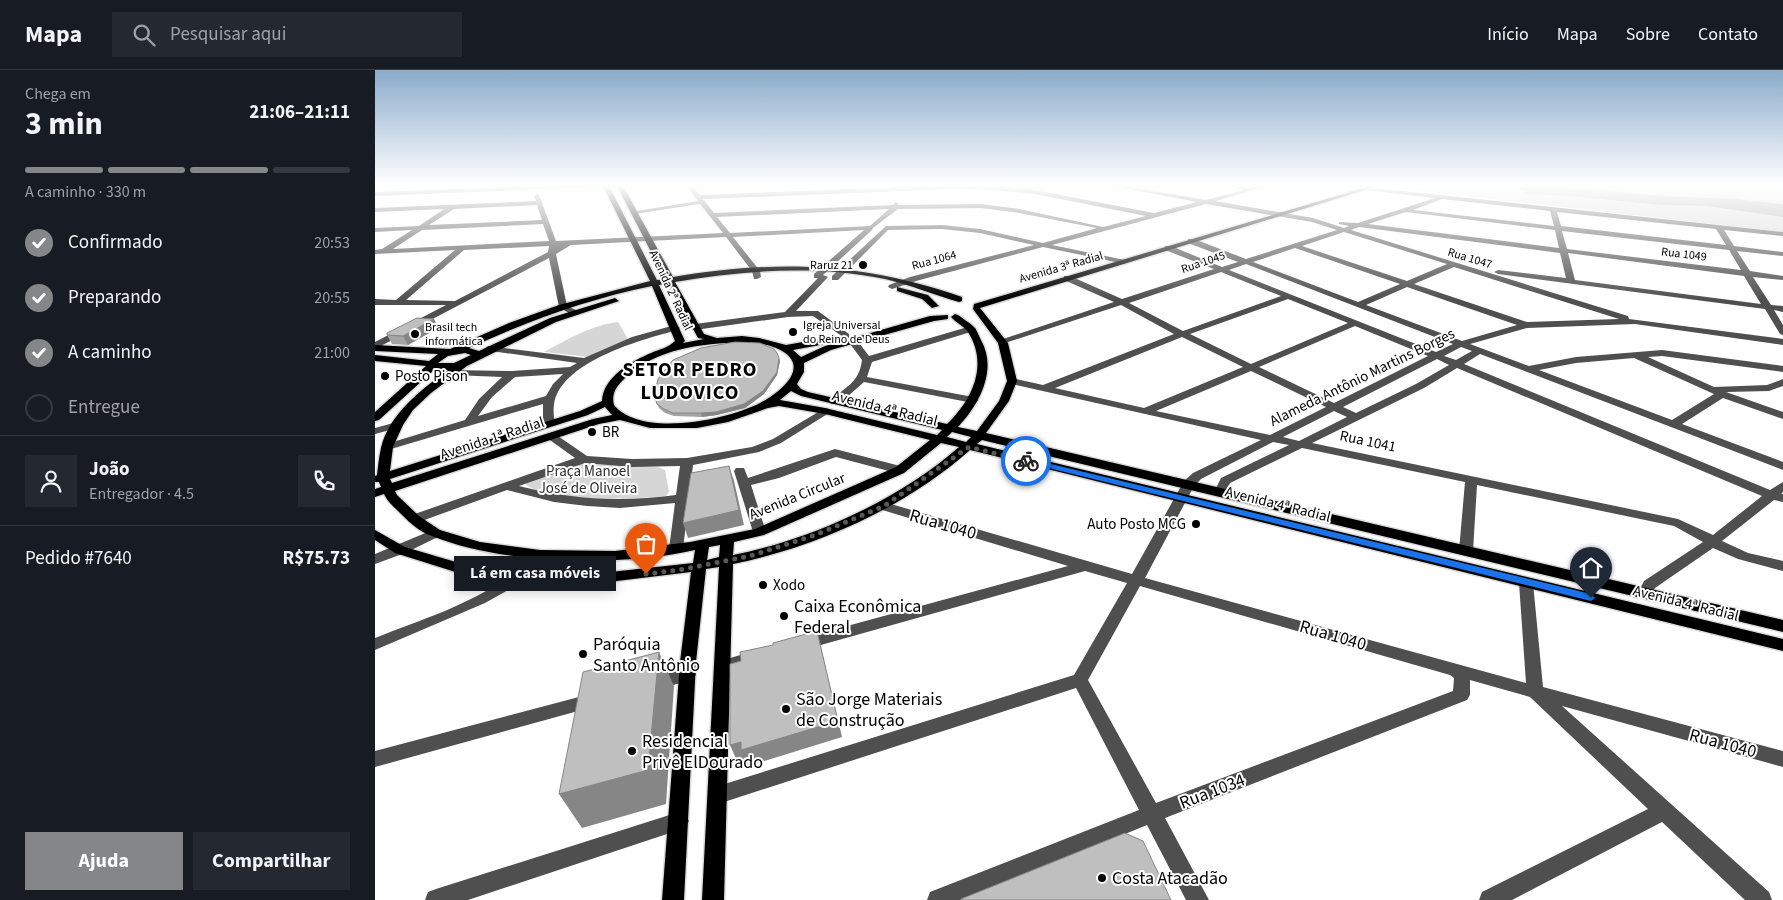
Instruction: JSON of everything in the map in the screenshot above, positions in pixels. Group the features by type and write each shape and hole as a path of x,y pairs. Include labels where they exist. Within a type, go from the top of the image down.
{"main road":[{"name":"Avenida 2ª Radial","path":"625,223 680,341 671,350"},
{"name":"Avenida 2ª Radial","path":"640,223 701,336 718,340"},
{"name":"Avenida 3ª Radial","path":"934,307 946,300 993,294 1238,223"},
{"name":"Avenida 3ª Radial","path":"950,317 968,315 977,308 999,298 1251,223"},
{"path":"1191,241 1190,239 1234,224"},
{"path":"1146,249 1168,248"},
{"path":"375,418 439,357 520,322 563,307 656,287 756,274 821,275 842,272 875,275 904,281 962,299 977,308 1002,342 1013,381 1004,401 969,447 884,506 815,535 750,556 630,576 592,579 513,580 465,570 400,550 375,534"},
{"path":"799,362 849,338 923,314 934,307 925,297 892,287 821,275"},
{"path":"380,484 387,447 397,425 409,408 427,391 464,363 534,328 656,287"},
{"name":"Avenida Circular","path":"380,484 414,519 435,533 479,546 540,555 615,556 677,549 759,532 900,470 950,429 973,400 982,377 983,361 980,346 971,329 950,317 935,313 934,307"},
{"path":"785,348 849,338 933,318 950,317"},
{"path":"718,340 764,341 785,348 794,354 799,362 799,373 792,385 764,405 741,415 707,423 673,426 643,424 621,417 611,410 607,402 610,388 623,373 644,360 671,350 718,340"},
{"path":"980,346 1002,342"},
{"path":"375,347 452,352 471,350 475,352 476,356"},
{"path":"375,358 446,367 464,363"},
{"name":"Avenida 4ª Radial","path":"792,385 797,391 835,402 978,436 1526,583 1783,645"},
{"name":"Avenida 1ª Radial","path":"550,430 607,402"},
{"name":"Avenida 4ª Radial","path":"764,405 779,404 825,411 969,447 1185,491 1221,492 1783,626"},
{"name":"Avenida 1ª Radial","path":"380,484 550,430 621,417"},
{"path":"713,900 727,539"},
{"path":"673,900 688,674 703,544"}],"street":[{"path":"375,258 428,223"},
{"path":"375,230 530,223"},
{"path":"545,223 553,249 563,307 575,313"},
{"path":"718,223 756,274"},
{"path":"788,314 821,275 877,223"},
{"path":"1076,223 1102,228"},
{"name":"Rua 1064","path":"892,287 904,281 1123,223"},
{"name":"Rua 1047","path":"1321,223 1635,321"},
{"name":"Rua 1049","path":"1336,223 1783,278"},
{"name":"Rua 1045","path":"1002,342 1362,223"},
{"path":"1513,223 1783,254"},
{"path":"1557,223 1571,281"},
{"path":"1688,223 1783,234"},
{"path":"835,278 891,224"},
{"path":"375,347 553,249 573,243 871,228 891,224 962,228 1122,262"},
{"path":"1718,226 1783,332"},
{"path":"1191,241 1783,466"},
{"path":"1293,245 1526,325"},
{"path":"375,252 462,248 553,249"},
{"path":"399,301 462,248"},
{"path":"1168,248 1438,356 1777,496"},
{"path":"1358,305 1451,265"},
{"path":"1464,268 1783,309"},
{"path":"1067,278 1121,302 1251,368 1355,417"},
{"path":"1045,388 1182,334 1289,296"},
{"path":"375,302 455,303"},
{"path":"798,302 849,338 867,360"},
{"path":"695,326 788,314 815,313"},
{"name":"Alameda Antônio Martins Borges","path":"1185,491 1197,476 1460,344 1526,325 1635,321 1783,342"},
{"path":"1145,412 1356,323"},
{"path":"387,447 548,399 573,370 585,361 629,340 675,328"},
{"path":"867,360 971,329"},
{"path":"491,348 585,361"},
{"name":"Alameda Antônio Martins Borges","path":"1221,492 1225,481 1420,386 1479,351"},
{"path":"1527,369 1576,360 1673,354 1783,369"},
{"path":"1635,356 1722,394 1783,416"},
{"path":"835,402 863,379 867,360"},
{"path":"453,372 512,374 573,370"},
{"path":"470,422 477,406 512,374"},
{"path":"1396,377 1420,386"},
{"path":"863,379 973,400"},
{"name":"Rua 1041","path":"1013,381 1145,412 1679,523 1695,529 1713,542 1745,558"},
{"path":"1711,388 1769,388 1783,382"},
{"path":"1673,424 1722,394"},
{"path":"548,399 546,414 550,430 584,459"},
{"path":"414,519 584,459 632,463 687,462 755,450 777,442 825,411"},
{"path":"375,431 397,425"},
{"path":"759,532 743,477 775,475 835,453 900,470"},
{"path":"677,549 687,462"},
{"path":"1466,551 1471,480"},
{"path":"505,486 536,494 579,501 635,504 683,498"},
{"path":"1645,593 1649,585 1777,496 1783,486"},
{"path":"717,795 1080,680 1185,491"},
{"name":"Rua 1040","path":"884,506 1085,566 1535,692 1783,759"},
{"path":"375,559 400,550 435,533"},
{"path":"1699,551 1783,566"},
{"path":"375,644 463,607 513,580 540,555"},
{"path":"788,648 1085,566"},
{"path":"1526,583 1535,692 1761,900"},
{"path":"723,666 769,653"},
{"name":"Rua 1034","path":"938,900 1152,814 1461,695 1462,676 1456,670"},
{"path":"635,688 688,674"},
{"path":"1080,680 1198,900"},
{"path":"375,759 607,696"},
{"path":"1490,900 1663,811"},
{"path":"435,900 679,822"}],"green space":[{"path":"1702,223 1783,223 1783,232"},
{"path":"618,322 628,339 587,357 544,352 589,330"},
{"name":"Praça Manoel José de Oliveira","path":"581,462 658,467 665,470 669,492 666,496 660,497 569,497 535,490 525,484"}],"building":[{"path":"417,318 434,319 403,336 387,335 387,333"},
{"path":"735,342 760,343 774,349 777,353 779,358 777,372 763,391 744,404 716,412 673,413 657,404 654,395 658,379 673,360 701,348"},
{"path":"729,466 739,510 683,523 691,473"},
{"name":"São Jorge Materiais de Construção","path":"817,631 838,721 741,750 741,742 730,745 730,664 741,661 740,652 773,645 773,643"},
{"path":"659,652 648,770 559,794 583,672"},
{"path":"1125,833 1143,841 1171,900 961,900 961,899"}],"way so far":[{"path":"646,574 679,570 750,556 815,535 884,506 969,447 1026,461"}],"place":[{"name":"Raruz 21","path":"863,265"},
{"name":"Igreja Universal do Reino de Deus","path":"793,332"},
{"name":"Brasil tech informática","path":"415,334"},
{"name":"Posto Pison","path":"385,376"},
{"name":"BR","path":"592,432"},
{"name":"Auto Posto MCG","path":"1196,524"},
{"name":"Lá em casa móveis","path":"646,574"},
{"name":"Xodo","path":"763,585"},
{"name":"Caixa Econômica Federal","path":"784,616"},
{"name":"Paróquia Santo Antônio","path":"583,654"},
{"name":"São Jorge Materiais de Construção","path":"786,709"},
{"name":"Residencial Privê ElDourado","path":"632,751"},
{"name":"Costa Atacadão","path":"1102,878"}],"district":[{"name":"SETOR PEDRO LUDOVICO","path":"690,380"}],"route":[{"path":"1026,461 1591,598"}]}
